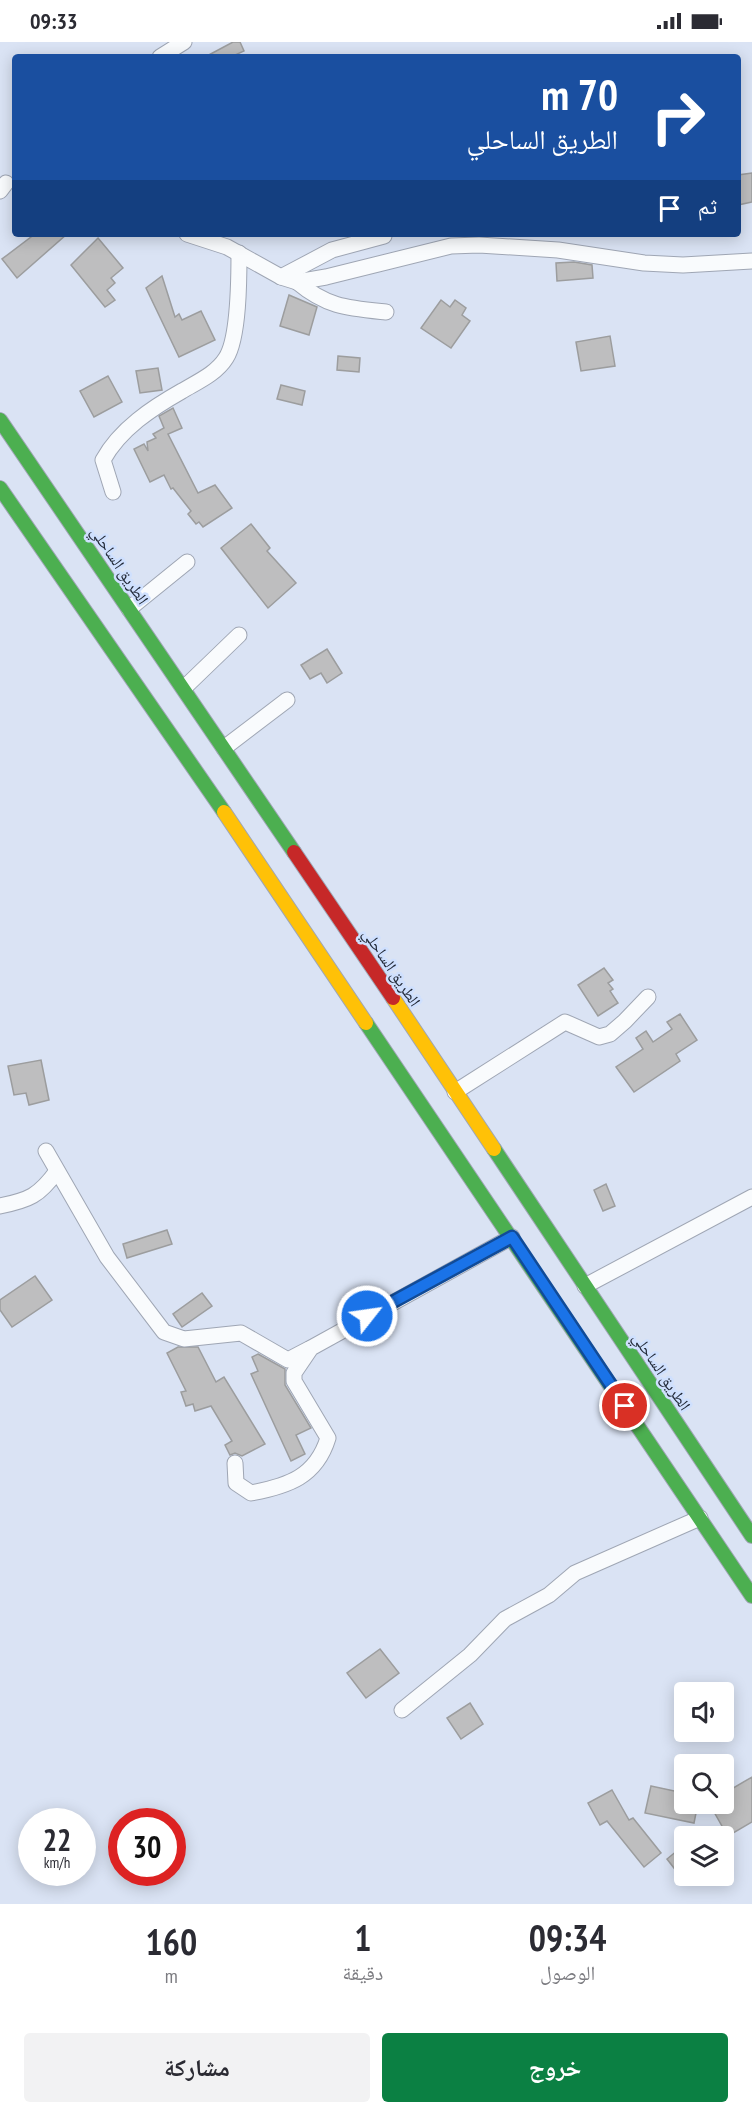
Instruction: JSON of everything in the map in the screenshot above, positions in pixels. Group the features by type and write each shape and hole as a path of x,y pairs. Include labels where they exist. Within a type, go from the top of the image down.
{"highway":[{"name":"الطريق الساحلي","path":"0,420 184,688 752,1536"},
{"path":"0,488 185,754 752,1596"}],"street":[{"path":"165,54 183,42"},
{"path":"195,237 239,253 281,278 297,282 326,278 451,246 479,244 558,250 644,263 683,265 752,261"},
{"path":"281,278 332,250 380,237"},
{"path":"113,492 103,460 111,446 152,408 213,372 227,357 234,325 239,253"},
{"path":"297,282 318,299 334,305 386,312"},
{"path":"129,609 187,562"},
{"path":"184,688 239,635"},
{"path":"224,748 287,700"},
{"path":"455,1092 565,1023 599,1037 610,1034 648,998"},
{"path":"46,1150 107,1257 164,1332 184,1339 241,1333 288,1360 512,1237"},
{"path":"0,1206 28,1200 45,1187 57,1171"},
{"path":"585,1286 752,1197"},
{"path":"235,1463 236,1483 251,1493 280,1487 302,1477 323,1455 328,1438 294,1381 294,1373 311,1348"},
{"path":"402,1710 470,1655 505,1619 549,1595 575,1574 700,1518"}],"building":[{"path":"233,42 240,42 244,51 238,54 211,54"},
{"path":"752,173 752,202 741,204 741,175"},
{"path":"31,237 64,237 17,278 2,259"},
{"path":"98,238 123,268 111,278 115,283 107,290 115,300 105,307 71,265"},
{"path":"574,262 592,265 593,278 557,281 556,263"},
{"path":"162,276 175,317 179,314 182,320 201,311 215,340 179,357 146,288"},
{"path":"289,295 317,307 309,335 280,326"},
{"path":"441,300 450,307 455,300 466,308 462,315 470,321 451,348 421,328"},
{"path":"610,336 615,366 581,371 576,342"},
{"path":"338,356 360,358 359,372 337,370"},
{"path":"158,368 162,390 140,393 136,371"},
{"path":"108,376 122,402 94,417 80,391"},
{"path":"281,385 305,391 302,405 277,399"},
{"path":"173,408 182,428 168,434 198,493 215,485 232,508 203,527 199,522 196,524 188,514 191,511 173,488 171,489 164,475 150,482 134,449 144,444 148,451 147,442 156,438 153,434 164,428 159,416"},
{"path":"251,524 270,548 267,551 296,583 268,608 221,548"},
{"path":"327,649 342,673 327,683 321,673 310,679 301,665"},
{"path":"604,968 613,980 608,983 618,1003 598,1016 578,985"},
{"path":"680,1014 697,1040 676,1054 680,1061 634,1092 616,1067 643,1049 636,1038 646,1031 653,1042 672,1029 667,1022"},
{"path":"41,1060 49,1100 29,1105 26,1093 14,1095 8,1066"},
{"path":"606,1184 615,1206 603,1211 594,1190"},
{"path":"167,1230 172,1244 127,1258 123,1244"},
{"path":"35,1276 52,1300 12,1327 0,1310 0,1300"},
{"path":"202,1293 212,1306 182,1327 173,1314"},
{"path":"178,1347 198,1347 216,1382 224,1377 265,1444 242,1456 235,1453 230,1455 225,1445 232,1441 211,1406 195,1411 193,1404 186,1406 181,1392 186,1391 167,1353"},
{"path":"258,1354 285,1369 285,1385 311,1428 296,1435 305,1454 291,1461 251,1374 258,1371 252,1357"},
{"path":"380,1649 399,1673 366,1698 347,1673"},
{"path":"470,1703 483,1724 461,1739 447,1718"},
{"path":"752,1777 752,1822 734,1833 734,1826 722,1826 715,1814 734,1814 734,1788"},
{"path":"651,1786 674,1791 674,1814 696,1814 694,1823 645,1813"},
{"path":"612,1790 629,1820 633,1818 661,1853 644,1867 607,1821 600,1825 588,1803"},
{"path":"674,1853 674,1868 667,1859"}],"traffic: fast":[{"path":"0,420 294,852"},
{"path":"0,488 224,812"},
{"path":"366,1023 752,1596"},
{"path":"494,1149 752,1536"}],"traffic: slow":[{"path":"224,812 366,1023"},
{"path":"393,998 494,1149"}],"traffic: jam":[{"path":"294,852 393,998"}],"route":[{"path":"367,1316 512,1237 625,1406"}]}
